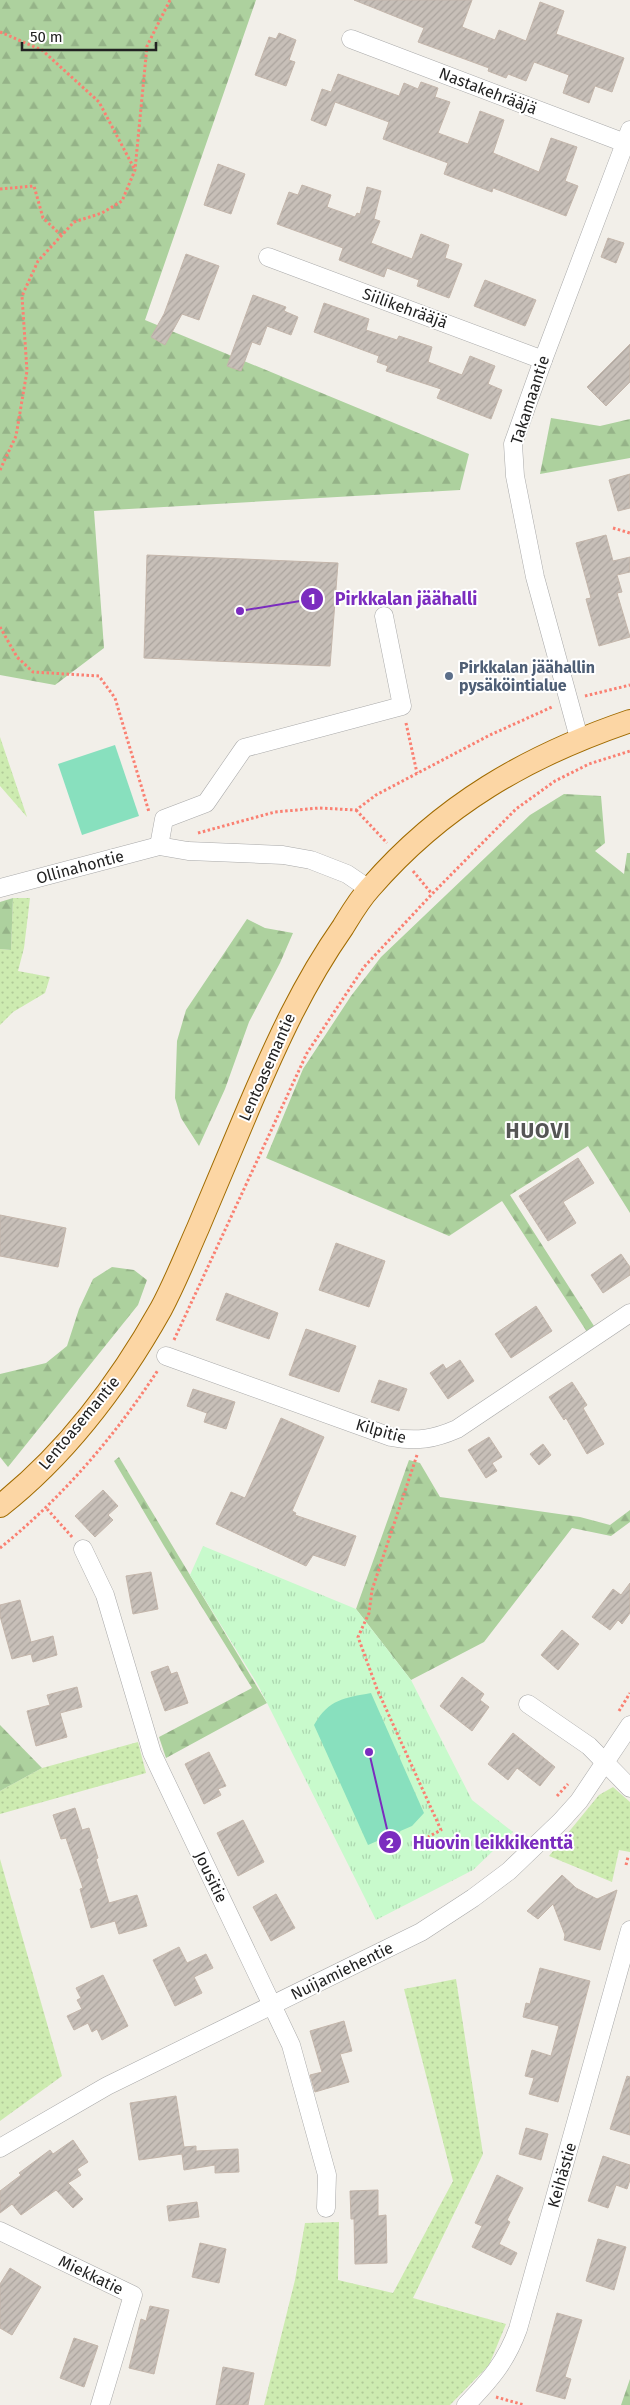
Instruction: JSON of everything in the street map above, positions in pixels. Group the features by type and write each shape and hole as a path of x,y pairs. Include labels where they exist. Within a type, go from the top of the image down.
{"main road":[{"name":"Lentoasemantie","path":"0,1506 29,1481 75,1432 105,1395 148,1331 178,1274 281,1030 325,952 369,889 406,852 476,792 526,762 580,738 630,721"}],"street":[{"name":"Nastakehrääjä","path":"351,39 628,137"},
{"name":"Takamaantie","path":"580,738 535,577 515,476 513,444 628,137"},
{"name":"Siilikehrääjä","path":"268,257 543,360"},
{"path":"369,889 347,874 311,860 292,856 188,851 159,846 164,819 206,803 244,748 402,706 384,616"},
{"name":"Ollinahontie","path":"0,888 159,846"},
{"name":"Kilpitie","path":"166,1356 391,1437 421,1441 438,1438 457,1428 630,1313"},
{"name":"Jousitie","path":"83,1549 105,1595 152,1753 291,2045 327,2175 326,2208"},
{"path":"528,1704 575,1734 606,1762 630,1788"},
{"name":"Nuijamiehentie","path":"0,2148 107,2086 421,1932 487,1889 541,1842 579,1801 606,1762 622,1721"},
{"name":"Keihästie","path":"466,2405 479,2392 510,2352 518,2329 630,1930"},
{"name":"Miekkatie","path":"0,2231 133,2295 100,2405"}],"path":[{"path":"0,470 16,436 27,371 22,296 38,261 74,222 102,212 122,201 135,170 147,46 170,0"},
{"path":"0,32 42,50 99,102 135,170"},
{"path":"0,188 34,186 43,218 61,235"},
{"path":"613,528 630,533"},
{"path":"0,627 17,657 33,672 99,676 115,698 159,846"},
{"path":"190,835 213,827 275,812 318,808 356,810 376,795 529,716 569,701 630,685"},
{"path":"402,706 417,773"},
{"path":"0,1548 47,1509 128,1413 166,1356 307,1053 364,967 432,894 516,809 535,795 589,764 630,752"},
{"path":"356,810 390,847"},
{"path":"409,866 432,894"},
{"path":"421,1441 372,1590 369,1613 358,1637 377,1689 441,1830 428,1836"},
{"path":"47,1509 83,1549"},
{"path":"622,1721 630,1693"},
{"path":"554,1800 572,1779"},
{"path":"626,1865 628,1857"},
{"path":"479,2392 524,2405"}],"green space":[{"path":"0,0 256,0 145,320 469,454 460,490 94,511 104,648 55,685 0,675"},
{"path":"551,418 600,426 630,419 630,458 540,474"},
{"path":"0,737 27,817 0,786"},
{"path":"115,745 139,816 82,835 58,764"},
{"path":"564,794 601,796 605,843 595,851 624,874 627,853 630,853 630,1213 588,1146 510,1195 594,1326 587,1332 502,1201 449,1236 266,1158 303,1069 351,996 381,957 530,815"},
{"path":"13,898 30,898 24,948 18,971 50,977 45,993 13,1012 0,1025 0,949 11,950"},
{"path":"13,898 11,950 0,949 0,902"},
{"path":"247,919 265,928 293,933 280,963 249,1022 225,1089 199,1146 181,1118 175,1098 177,1041 186,1010"},
{"path":"112,1267 134,1270 147,1280 138,1305 8,1467 0,1457 0,1374 46,1363 67,1346 79,1309 93,1279"},
{"path":"119,1457 267,1703 166,1758 159,1737 252,1688 114,1461"},
{"path":"409,1460 420,1463 440,1497 580,1517 610,1525 630,1510 630,1522 611,1536 572,1528 484,1642 411,1680 356,1609"},
{"path":"203,1546 356,1609 411,1680 472,1800 513,1832 473,1870 376,1920 258,1685 190,1575"},
{"path":"371,1693 424,1813 412,1826 368,1845 314,1725 325,1710 338,1701"},
{"path":"0,1725 42,1768 0,1791"},
{"path":"138,1742 146,1773 0,1814 0,1791 42,1768"},
{"path":"613,1787 630,1802 630,1852 619,1850 612,1882 549,1856 599,1795"},
{"path":"0,1859 62,2076 0,2121"},
{"path":"456,1979 483,2154 413,2298 506,2324 489,2365 450,2405 264,2405 295,2280 305,2223 339,2222 338,2280 393,2293 453,2181 404,1989"},
{"path":"630,2379 630,2405 621,2405"}],"building":[{"path":"354,0 472,0 462,27 495,40 499,30 526,41 540,2 564,11 556,34 624,58 612,92 595,86 589,103 563,93 569,75 534,62 526,81 508,74 506,78 488,71 489,68 418,42 424,28"},
{"path":"279,33 296,40 289,60 295,62 286,86 255,75 269,37 276,39"},
{"path":"338,74 399,96 404,83 418,89 421,82 438,88 435,97 450,102 438,133 468,144 480,111 504,120 493,153 539,172 551,138 577,147 565,181 578,186 566,216 493,188 492,192 444,174 448,163 383,139 389,122 335,102 326,126 311,120 322,89 331,92"},
{"path":"218,164 245,174 231,214 204,205"},
{"path":"302,185 331,195 327,207 355,217 357,213 360,214 367,187 381,191 374,219 380,221 371,243 412,259 421,234 449,245 445,258 462,264 449,298 417,286 419,280 387,268 384,277 339,260 343,248 277,224 289,192 298,195"},
{"path":"608,238 624,243 616,263 601,257"},
{"path":"186,254 219,266 199,320 182,314 165,345 151,337 164,314"},
{"path":"485,280 536,300 525,326 474,306"},
{"path":"253,295 286,307 284,311 298,317 291,335 267,326 260,345 252,342 241,371 227,366"},
{"path":"324,303 369,319 366,330 397,340 399,336 432,347 428,362 462,375 470,356 495,366 488,384 502,390 491,419 437,398 441,389 386,371 388,366 377,362 379,356 314,332"},
{"path":"630,344 630,382 606,406 587,387"},
{"path":"630,474 630,508 618,511 609,480"},
{"path":"606,535 613,561 630,557 630,572 617,575 622,592 617,593 630,637 599,646 586,599 591,598 576,543"},
{"path":"147,555 338,563 330,666 144,658"},
{"path":"578,1158 594,1183 563,1202 576,1223 548,1241 519,1196"},
{"path":"0,1215 66,1228 58,1267 0,1256"},
{"path":"336,1243 385,1261 369,1307 319,1290"},
{"path":"621,1254 630,1267 630,1275 603,1293 591,1275"},
{"path":"226,1293 278,1313 269,1339 216,1320"},
{"path":"536,1306 552,1331 511,1358 495,1334"},
{"path":"306,1329 356,1346 339,1392 289,1375"},
{"path":"460,1360 474,1381 448,1399 430,1373 443,1364 446,1369"},
{"path":"379,1380 407,1389 399,1411 371,1402"},
{"path":"572,1382 587,1405 583,1408 604,1444 587,1454 566,1418 564,1420 549,1397"},
{"path":"193,1389 235,1402 226,1429 204,1422 207,1413 187,1406"},
{"path":"281,1418 324,1437 292,1511 296,1513 295,1515 356,1536 345,1566 313,1555 306,1566 216,1524 231,1492 245,1498"},
{"path":"489,1437 502,1457 492,1463 497,1471 486,1478 468,1450"},
{"path":"543,1444 551,1455 539,1465 530,1454"},
{"path":"103,1490 118,1506 108,1515 113,1520 95,1537 75,1516"},
{"path":"151,1572 158,1609 133,1614 126,1576"},
{"path":"630,1583 630,1613 622,1624 618,1620 610,1630 592,1617 613,1589 621,1595"},
{"path":"20,1600 31,1642 53,1636 57,1655 33,1662 31,1654 12,1659 0,1616 0,1605"},
{"path":"562,1630 579,1644 558,1670 541,1655"},
{"path":"168,1666 171,1674 177,1672 188,1703 165,1711 151,1672"},
{"path":"462,1677 484,1694 480,1700 489,1707 472,1731 440,1706"},
{"path":"77,1687 82,1707 60,1713 67,1737 36,1746 27,1711 50,1705 47,1695"},
{"path":"513,1733 555,1767 540,1786 517,1768 508,1780 488,1764"},
{"path":"209,1752 226,1786 218,1789 221,1795 204,1804 185,1764"},
{"path":"75,1808 82,1830 89,1828 109,1903 137,1895 147,1926 119,1934 115,1921 91,1928 80,1889 83,1888 66,1838 61,1839 53,1815"},
{"path":"243,1820 264,1862 238,1876 217,1833"},
{"path":"562,1875 576,1888 597,1899 617,1890 600,1950 564,1940 565,1935 553,1904 538,1919 527,1911"},
{"path":"276,1894 295,1928 271,1941 253,1907"},
{"path":"179,1947 187,1963 206,1954 213,1968 194,1977 202,1993 175,2006 153,1960"},
{"path":"540,1968 590,1981 558,2102 529,2094 534,2078 525,2076 532,2050 551,2056 559,2026 523,2017 526,2003 530,2004"},
{"path":"103,1975 128,2026 102,2040 97,2029 92,2032 88,2023 74,2030 67,2016 82,2009 77,2000 81,1998 76,1988"},
{"path":"344,2021 352,2051 340,2054 349,2082 315,2092 310,2075 322,2072 310,2031"},
{"path":"627,2076 630,2077 630,2135 610,2129"},
{"path":"176,2096 184,2147 196,2146 196,2151 238,2149 239,2172 215,2173 215,2165 184,2170 182,2154 139,2160 130,2103"},
{"path":"526,2128 548,2134 541,2160 519,2154"},
{"path":"73,2140 88,2162 77,2169 81,2175 68,2183 83,2199 73,2208 56,2190 21,2215 12,2204 0,2213 0,2191 21,2175 19,2173 50,2150 53,2154"},
{"path":"603,2156 630,2165 630,2180 627,2189 616,2185 608,2208 588,2201"},
{"path":"497,2175 523,2188 507,2220 510,2222 499,2244 517,2253 511,2265 472,2247 482,2226 475,2223"},
{"path":"378,2190 378,2216 386,2215 387,2263 355,2264 354,2219 351,2219 350,2191"},
{"path":"197,2202 199,2217 169,2221 167,2206"},
{"path":"598,2239 626,2247 614,2290 586,2281"},
{"path":"200,2243 226,2249 219,2283 192,2277"},
{"path":"10,2268 41,2287 12,2335 0,2328 0,2284"},
{"path":"150,2306 169,2310 154,2374 129,2368 141,2319 146,2321"},
{"path":"557,2313 582,2320 565,2377 571,2379 565,2399 536,2391"},
{"path":"74,2338 98,2346 84,2387 60,2378"},
{"path":"223,2367 254,2373 248,2405 216,2405"}],"place":[{"name":"Pirkkalan jäähalli","path":"240,611"},
{"name":"Pirkkalan jäähallin pysäköintialue","path":"449,676"},
{"name":"Huovin leikkikenttä","path":"369,1752"}],"district":[{"name":"HUOVI","path":"538,1131"}]}
